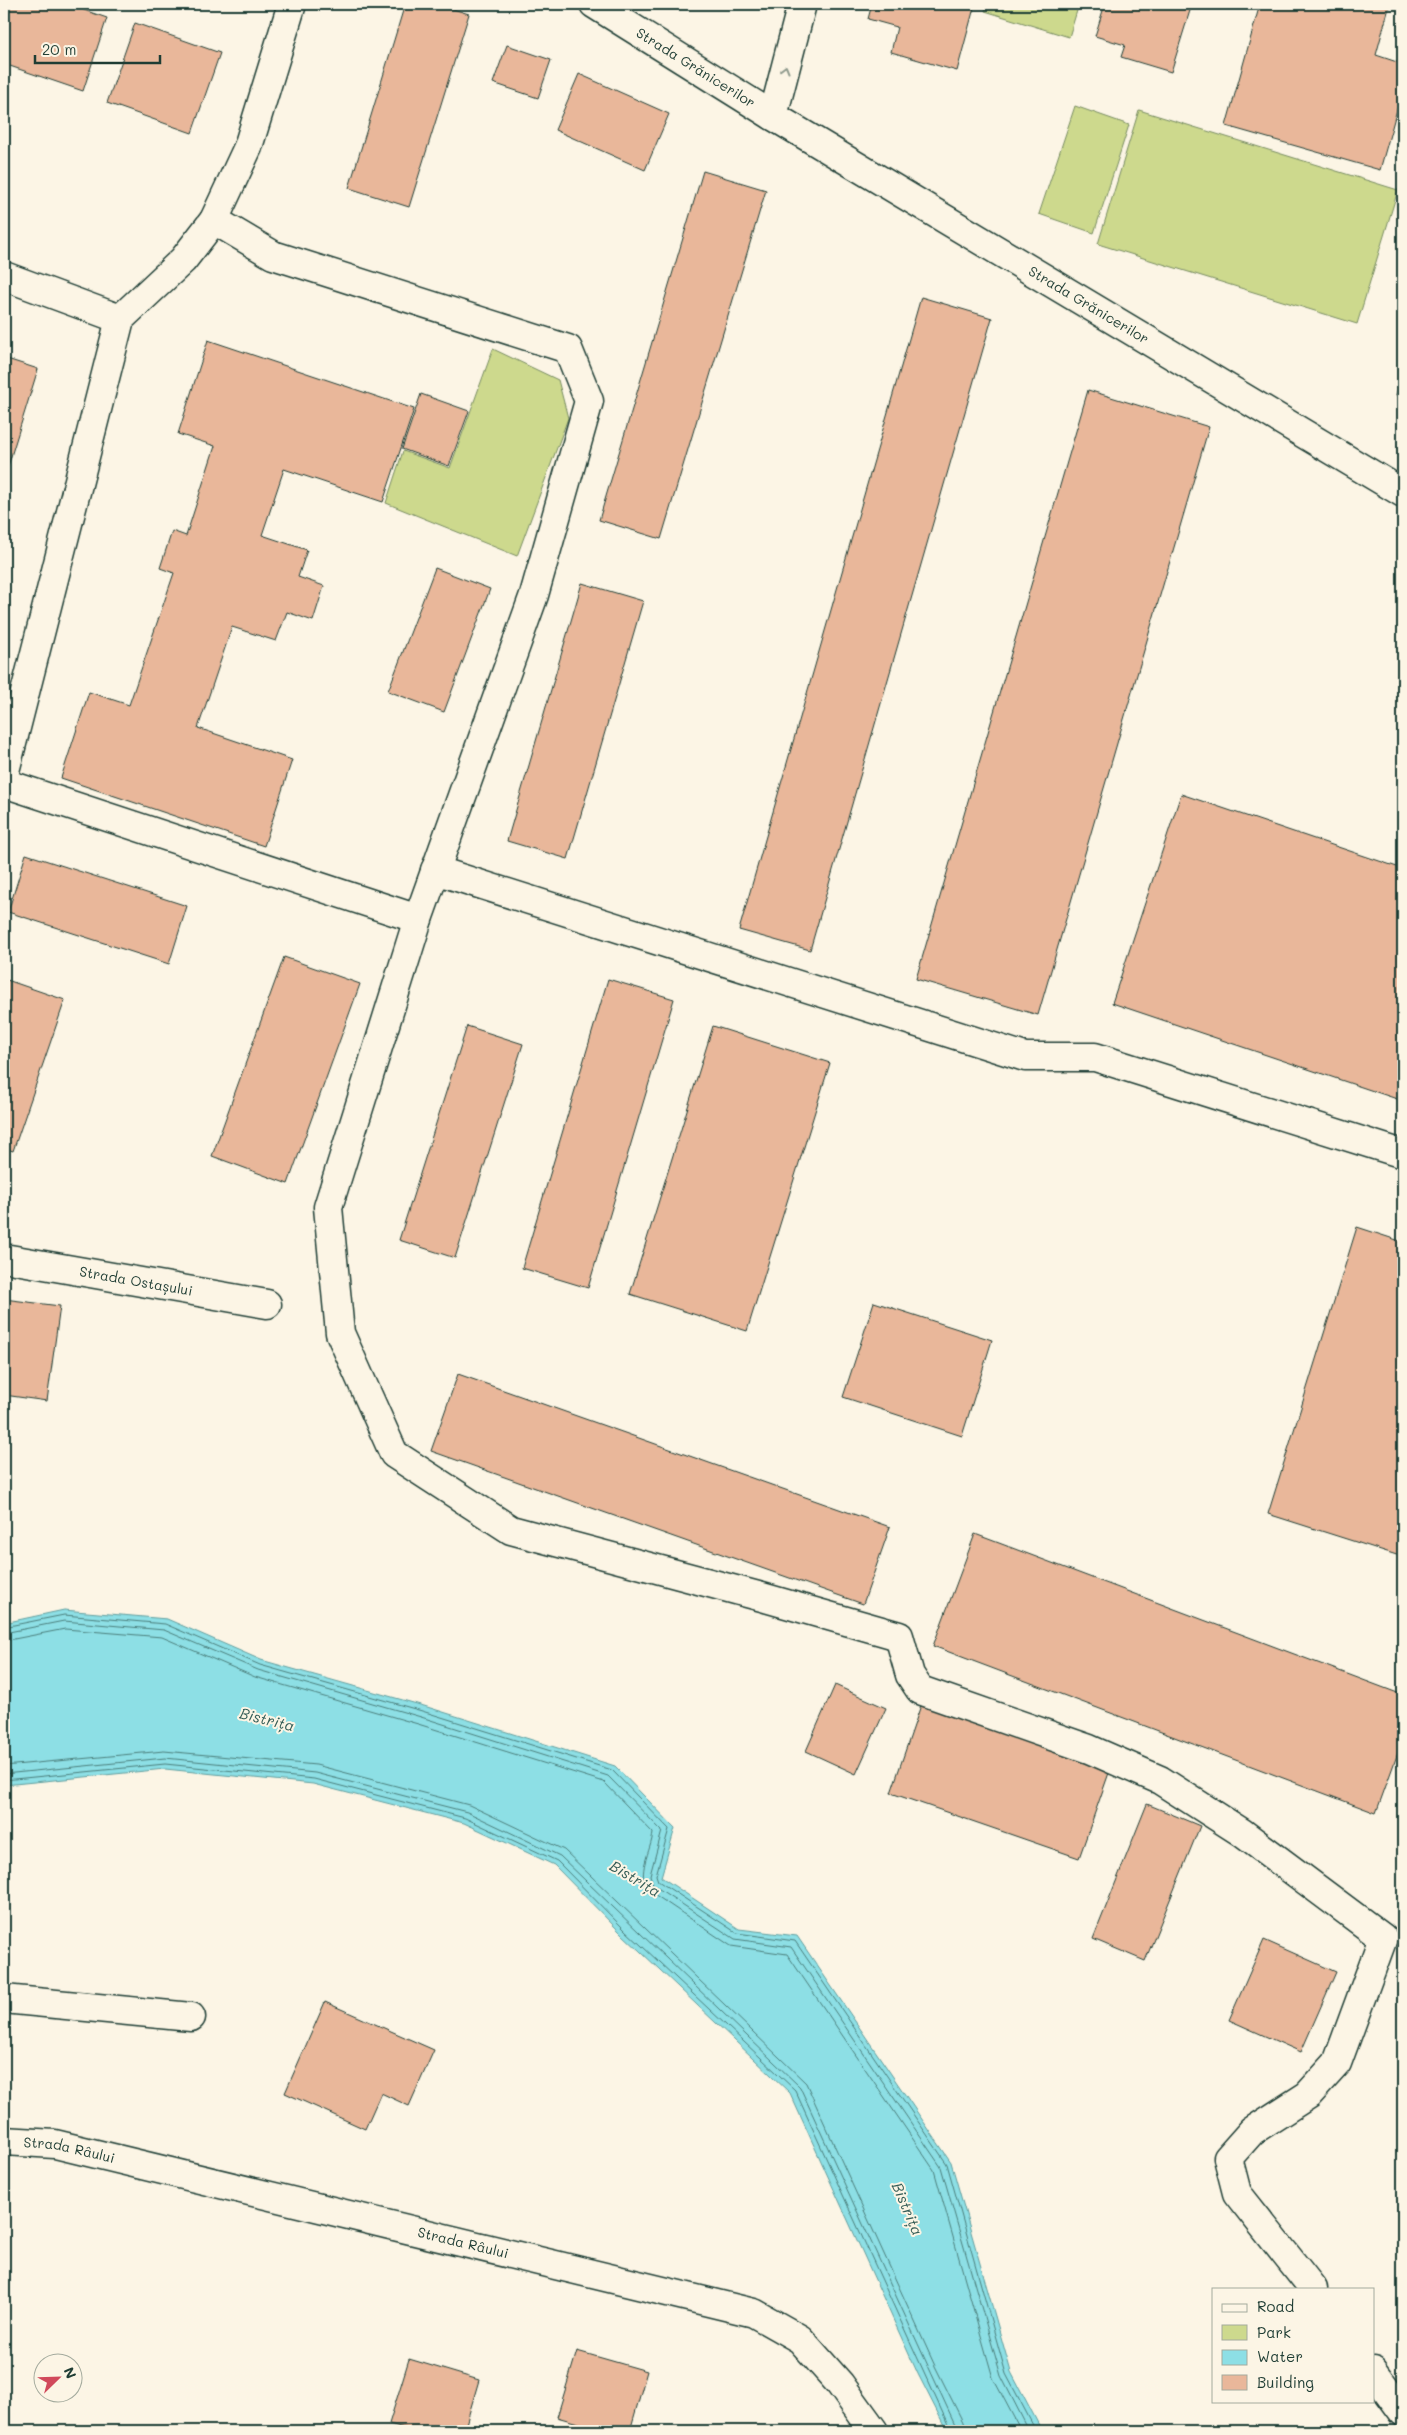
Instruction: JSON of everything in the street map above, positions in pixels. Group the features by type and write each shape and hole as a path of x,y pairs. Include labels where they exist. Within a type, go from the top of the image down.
{"street":[{"path":"4,775 120,319 183,260 214,220 248,147 292,4"},
{"name":"Strada Grănicerilor","path":"594,4 773,116 1403,493"},
{"name":"Strada Grănicerilor","path":"773,116 802,4"},
{"path":"214,220 273,255 568,349 589,401 534,595 418,919 328,1207 340,1333 394,1454 511,1530 762,1597 899,1636 910,1675 920,1690 1089,1749 1160,1780 1241,1832 1383,1938 1337,2063 1308,2095 1252,2131 1228,2158 1237,2193 1312,2288"},
{"path":"4,276 120,319"},
{"path":"4,783 418,919"},
{"path":"435,870 1025,1057 1095,1057 1403,1154"},
{"name":"Strada Ostașului","path":"4,1258 268,1304"},
{"path":"4,1999 191,2017"},
{"name":"Strada Râului","path":"4,2141 55,2144 754,2313 800,2339 840,2384 874,2431"},
{"path":"1374,2372 1403,2412"}],"green space":[{"path":"987,4 1079,4 1069,37 985,11"},
{"path":"1075,106 1129,125 1094,233 1039,214"},
{"path":"1139,110 1398,190 1357,324 1098,244"},
{"path":"493,349 558,380 568,418 517,556 386,503 403,451 450,468"}],"water":[{"name":"Bistrița","path":"64,1610 167,1619 261,1660 424,1706 615,1766 675,1828 661,1877 739,1929 797,1936 951,2162 1011,2372 1042,2431 947,2431 918,2374 790,2093 622,1934 554,1865 464,1823 313,1784 165,1769 4,1785 4,1623"}],"building":[{"path":"4,4 82,4 81,9 107,18 83,91 4,64"},
{"path":"405,4 437,4 469,14 409,207 349,188"},
{"path":"872,4 975,4 957,71 891,52 897,27 868,19"},
{"path":"1105,4 1192,4 1171,72 1121,57 1125,45 1095,36"},
{"path":"1260,4 1390,4 1376,55 1403,64 1403,88 1380,170 1226,126"},
{"path":"135,23 220,53 192,133 107,103"},
{"path":"507,45 551,60 538,98 493,83"},
{"path":"579,74 669,114 645,170 555,130"},
{"path":"703,171 766,190 661,539 599,520"},
{"path":"921,297 992,318 810,950 739,930"},
{"path":"208,340 414,409 383,502 284,469 262,535 307,550 298,577 324,586 313,621 287,612 276,641 232,627 198,728 292,760 264,846 61,778 89,692 129,705 174,573 160,568 172,531 186,536 215,446 178,434"},
{"path":"4,358 38,369 4,479"},
{"path":"1403,370 1403,397 1396,395"},
{"path":"1088,390 1209,427 1038,1015 916,979"},
{"path":"421,394 469,411 449,466 402,449"},
{"path":"435,568 490,589 444,712 388,691"},
{"path":"582,583 643,601 568,859 507,841"},
{"path":"1181,794 1403,869 1403,1101 1112,1003"},
{"path":"26,854 187,906 169,964 8,912"},
{"path":"284,957 360,984 288,1184 212,1156"},
{"path":"4,979 65,1000 13,1151 4,1148"},
{"path":"608,979 674,999 588,1288 522,1268"},
{"path":"467,1026 523,1044 455,1258 399,1240"},
{"path":"713,1026 830,1063 747,1331 630,1294"},
{"path":"1357,1227 1403,1242 1403,1557 1268,1514"},
{"path":"4,1299 60,1306 47,1401 4,1395"},
{"path":"874,1302 992,1340 962,1436 843,1397"},
{"path":"458,1374 890,1527 863,1604 431,1451"},
{"path":"975,1534 1403,1695 1403,1739 1376,1813 933,1646"},
{"path":"835,1685 886,1708 856,1774 806,1751"},
{"path":"921,1705 1110,1770 1079,1858 891,1793"},
{"path":"1147,1804 1200,1826 1145,1961 1093,1939"},
{"path":"1264,1940 1336,1972 1301,2052 1229,2020"},
{"path":"325,2002 434,2050 409,2106 381,2093 365,2129 285,2093"},
{"path":"577,2351 647,2371 630,2431 606,2431 557,2417"},
{"path":"409,2359 479,2380 464,2431 416,2431 389,2424"}]}
